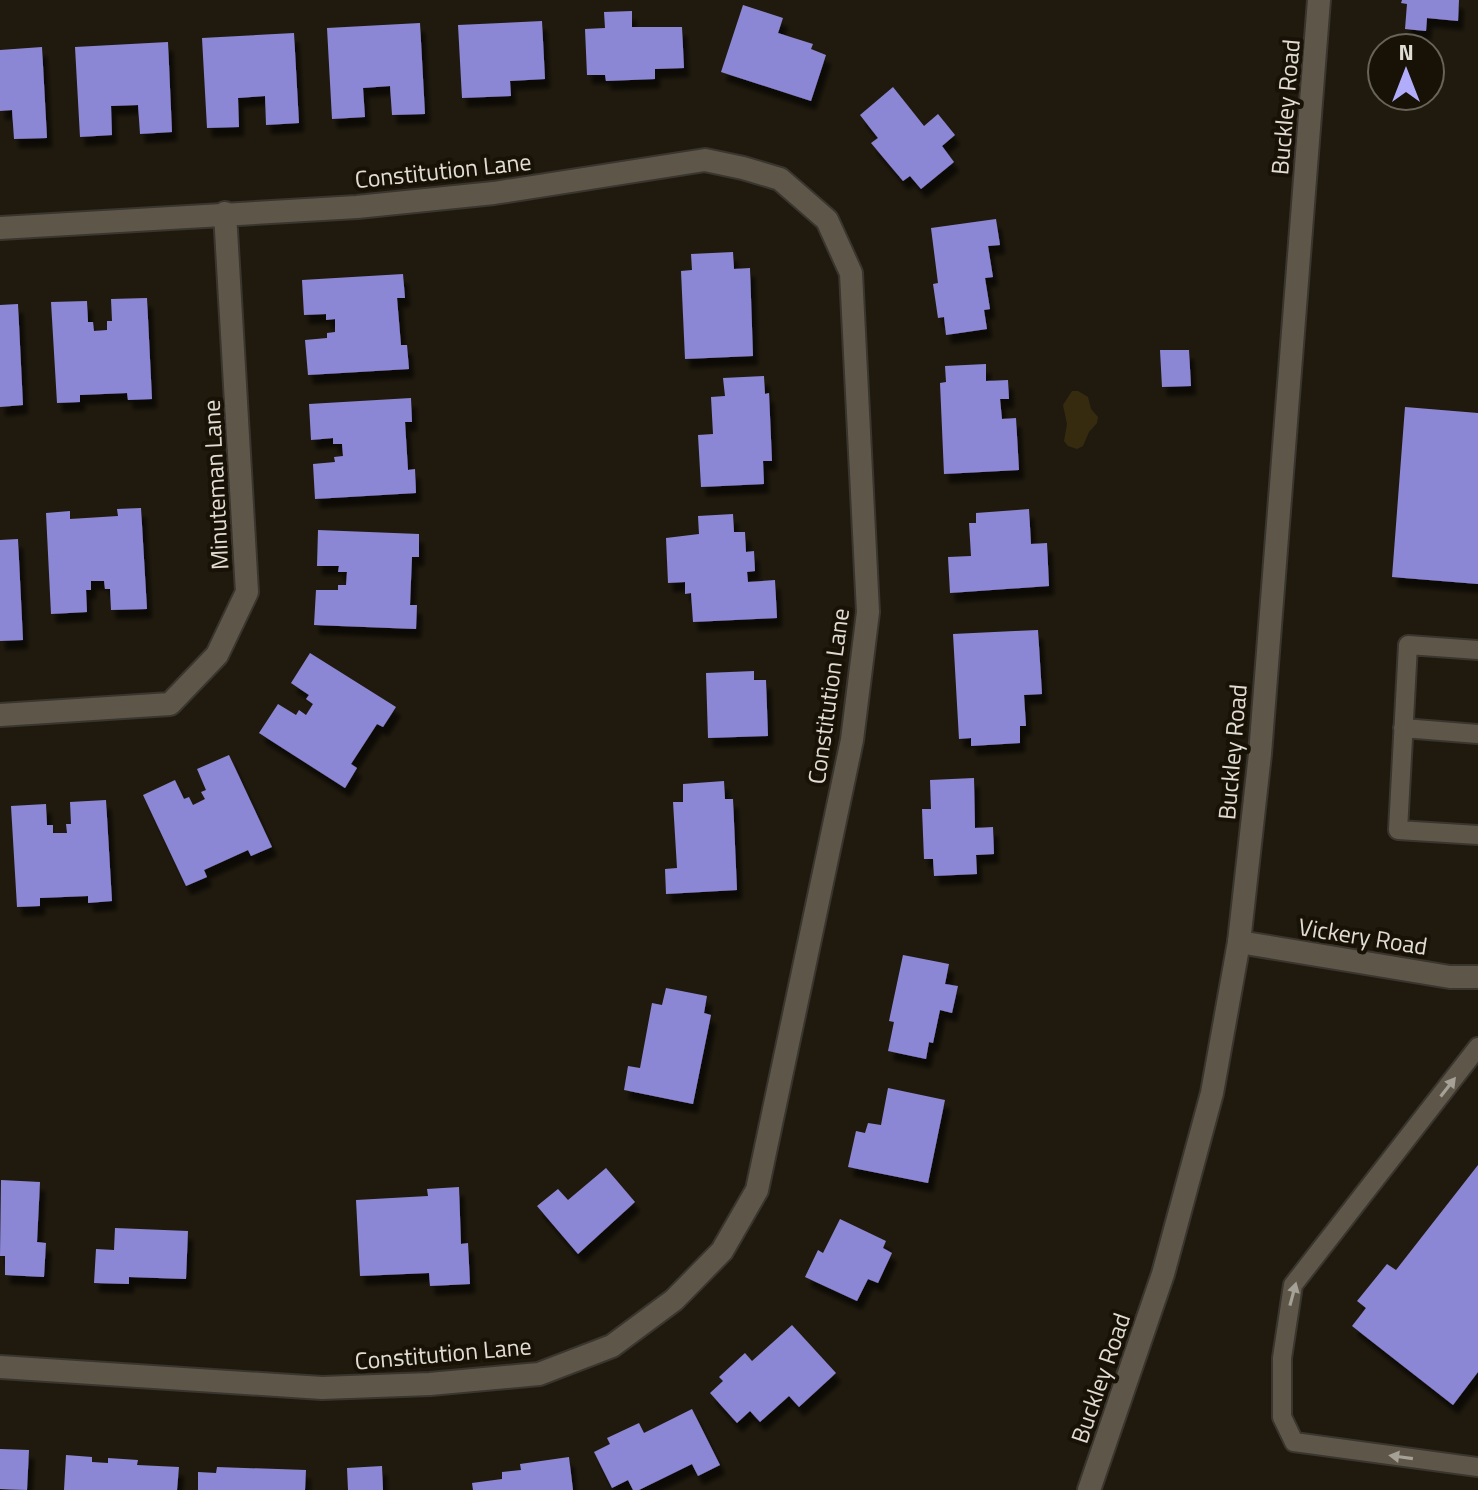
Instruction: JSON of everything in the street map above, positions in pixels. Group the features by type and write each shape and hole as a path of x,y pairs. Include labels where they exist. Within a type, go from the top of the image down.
{"street":[{"name":"Buckley Road","path":"1089,1490 1167,1259 1212,1093 1239,942 1260,754 1319,0"},
{"name":"Constitution Lane","path":"0,228 357,207 494,193 705,160 780,179 827,220 851,273 868,612 852,740 757,1190 722,1251 674,1300 612,1346 539,1374 430,1384 322,1388 0,1367"},
{"name":"Minuteman Lane","path":"0,715 170,704 217,655 247,592 225,213"},
{"name":"Vickery Road","path":"1239,942 1450,977 1478,977"}],"lane":[{"path":"1478,650 1408,645 1398,830 1478,835"},
{"path":"1403,728 1478,734"},
{"path":"1478,1047 1293,1285 1282,1358 1282,1417 1294,1442 1478,1467"}],"shaded area":[{"path":"1072,391 1088,397 1091,409 1098,417 1083,446 1077,449 1064,441 1067,424 1063,405"}],"building":[{"path":"1402,0 1459,0 1458,21 1427,18 1426,31 1405,29 1407,4 1401,3"},
{"path":"743,5 783,18 778,33 813,44 811,49 826,55 811,101 721,72"},
{"path":"632,11 632,27 682,27 684,68 655,69 655,79 606,81 605,75 587,75 585,29 605,28 604,12"},
{"path":"542,21 545,79 510,81 511,96 462,98 458,25"},
{"path":"420,23 425,114 392,115 390,86 363,88 365,117 332,119 327,28"},
{"path":"294,33 299,123 266,125 265,96 238,98 239,127 207,128 202,38"},
{"path":"168,42 172,132 140,134 138,105 111,106 112,135 80,137 75,47"},
{"path":"42,47 47,138 14,139 12,110 0,111 0,50"},
{"path":"893,87 924,126 938,114 955,135 942,146 954,162 921,189 910,176 903,181 871,143 878,138 860,115"},
{"path":"996,219 1000,245 988,246 993,277 985,278 990,309 984,310 987,329 946,335 944,317 938,318 933,284 938,283 931,228"},
{"path":"733,252 734,269 750,268 753,356 685,359 681,271 692,270 691,254"},
{"path":"403,274 405,298 397,298 401,345 407,345 409,369 308,375 305,340 327,338 327,333 335,332 335,319 326,320 326,314 304,315 302,280"},
{"path":"147,298 152,399 128,400 127,393 80,395 80,402 57,403 51,302 87,301 88,322 93,322 94,331 107,330 107,321 112,321 111,299"},
{"path":"18,304 23,405 0,407 0,305"},
{"path":"1160,350 1189,350 1191,386 1162,387"},
{"path":"986,364 986,381 1008,380 1009,399 1000,399 1002,419 1016,418 1019,470 944,474 940,383 946,382 945,366"},
{"path":"764,376 765,394 769,393 772,461 763,461 764,484 701,487 698,435 713,434 711,397 725,396 723,378"},
{"path":"411,398 412,422 405,422 408,470 415,469 416,493 315,499 313,464 335,462 334,457 343,456 342,444 333,444 333,438 311,440 309,404"},
{"path":"1405,407 1478,413 1478,584 1392,577"},
{"path":"141,508 147,609 111,610 110,589 105,589 104,581 91,581 91,590 86,590 87,612 51,614 46,513 70,511 70,519 118,516 117,509"},
{"path":"1029,509 1031,544 1047,543 1049,586 950,593 948,557 971,556 969,523 976,523 976,513"},
{"path":"733,514 734,532 745,532 746,552 754,551 755,571 747,572 748,582 775,580 777,618 693,622 691,593 685,594 685,582 668,583 666,538 699,534 698,516"},
{"path":"318,530 419,534 419,557 412,557 410,605 417,605 416,629 314,625 316,590 338,590 338,585 346,585 347,572 338,572 339,566 317,566"},
{"path":"18,539 23,640 0,641 0,540"},
{"path":"1038,630 1042,694 1024,695 1026,726 1020,726 1020,743 971,746 971,738 959,739 953,634"},
{"path":"310,653 396,707 383,727 377,724 351,764 357,768 345,788 259,733 278,704 296,715 299,710 306,715 313,704 306,699 309,695 291,683"},
{"path":"754,671 754,680 766,680 768,736 708,738 706,673"},
{"path":"229,755 272,847 251,856 248,850 204,870 207,877 186,886 143,795 175,780 184,799 189,797 193,805 205,799 201,792 206,790 197,769"},
{"path":"974,778 975,828 993,827 994,854 976,855 977,874 934,876 933,859 924,859 922,809 931,809 930,780"},
{"path":"724,781 725,799 733,799 737,890 666,894 665,869 677,868 673,802 683,802 683,784"},
{"path":"106,800 112,901 88,903 88,896 40,898 40,906 17,907 11,806 46,804 47,825 53,825 53,833 67,833 66,824 71,824 70,802"},
{"path":"903,955 949,964 945,984 958,986 952,1013 940,1010 926,1059 888,1051 894,1022 889,1021"},
{"path":"666,988 707,996 704,1013 711,1015 693,1104 624,1090 628,1066 640,1068 652,1003 662,1005"},
{"path":"888,1088 945,1100 928,1183 848,1167 856,1131 865,1133 868,1123 881,1125"},
{"path":"1478,1165 1478,1372 1453,1405 1352,1326 1366,1308 1357,1301 1387,1264 1396,1270"},
{"path":"606,1168 635,1202 578,1254 537,1206 558,1189 568,1200"},
{"path":"1,1180 40,1182 37,1242 46,1243 44,1277 5,1275 5,1256 0,1256"},
{"path":"459,1187 461,1244 468,1243 470,1284 430,1286 429,1273 360,1276 356,1200 428,1196 427,1189"},
{"path":"840,1219 886,1241 883,1248 892,1253 878,1283 868,1279 857,1301 805,1277 818,1250 823,1253"},
{"path":"115,1228 188,1231 186,1279 129,1277 129,1284 94,1283 96,1249 114,1250"},
{"path":"792,1325 836,1373 799,1407 789,1396 760,1422 750,1411 737,1423 710,1393 723,1381 719,1377 745,1353 752,1361"},
{"path":"692,1409 720,1465 698,1476 692,1464 639,1490 633,1490 628,1480 612,1488 594,1452 610,1444 607,1438 639,1423 644,1433"},
{"path":"0,1449 29,1450 27,1490 0,1489"},
{"path":"66,1455 92,1457 92,1462 108,1463 108,1458 138,1460 137,1465 179,1467 177,1490 64,1490"},
{"path":"569,1457 573,1490 473,1490 472,1483 502,1479 502,1472 521,1470 520,1464"},
{"path":"382,1466 383,1490 348,1490 347,1468"},
{"path":"217,1467 306,1470 305,1490 198,1490 198,1472 216,1473"}]}
